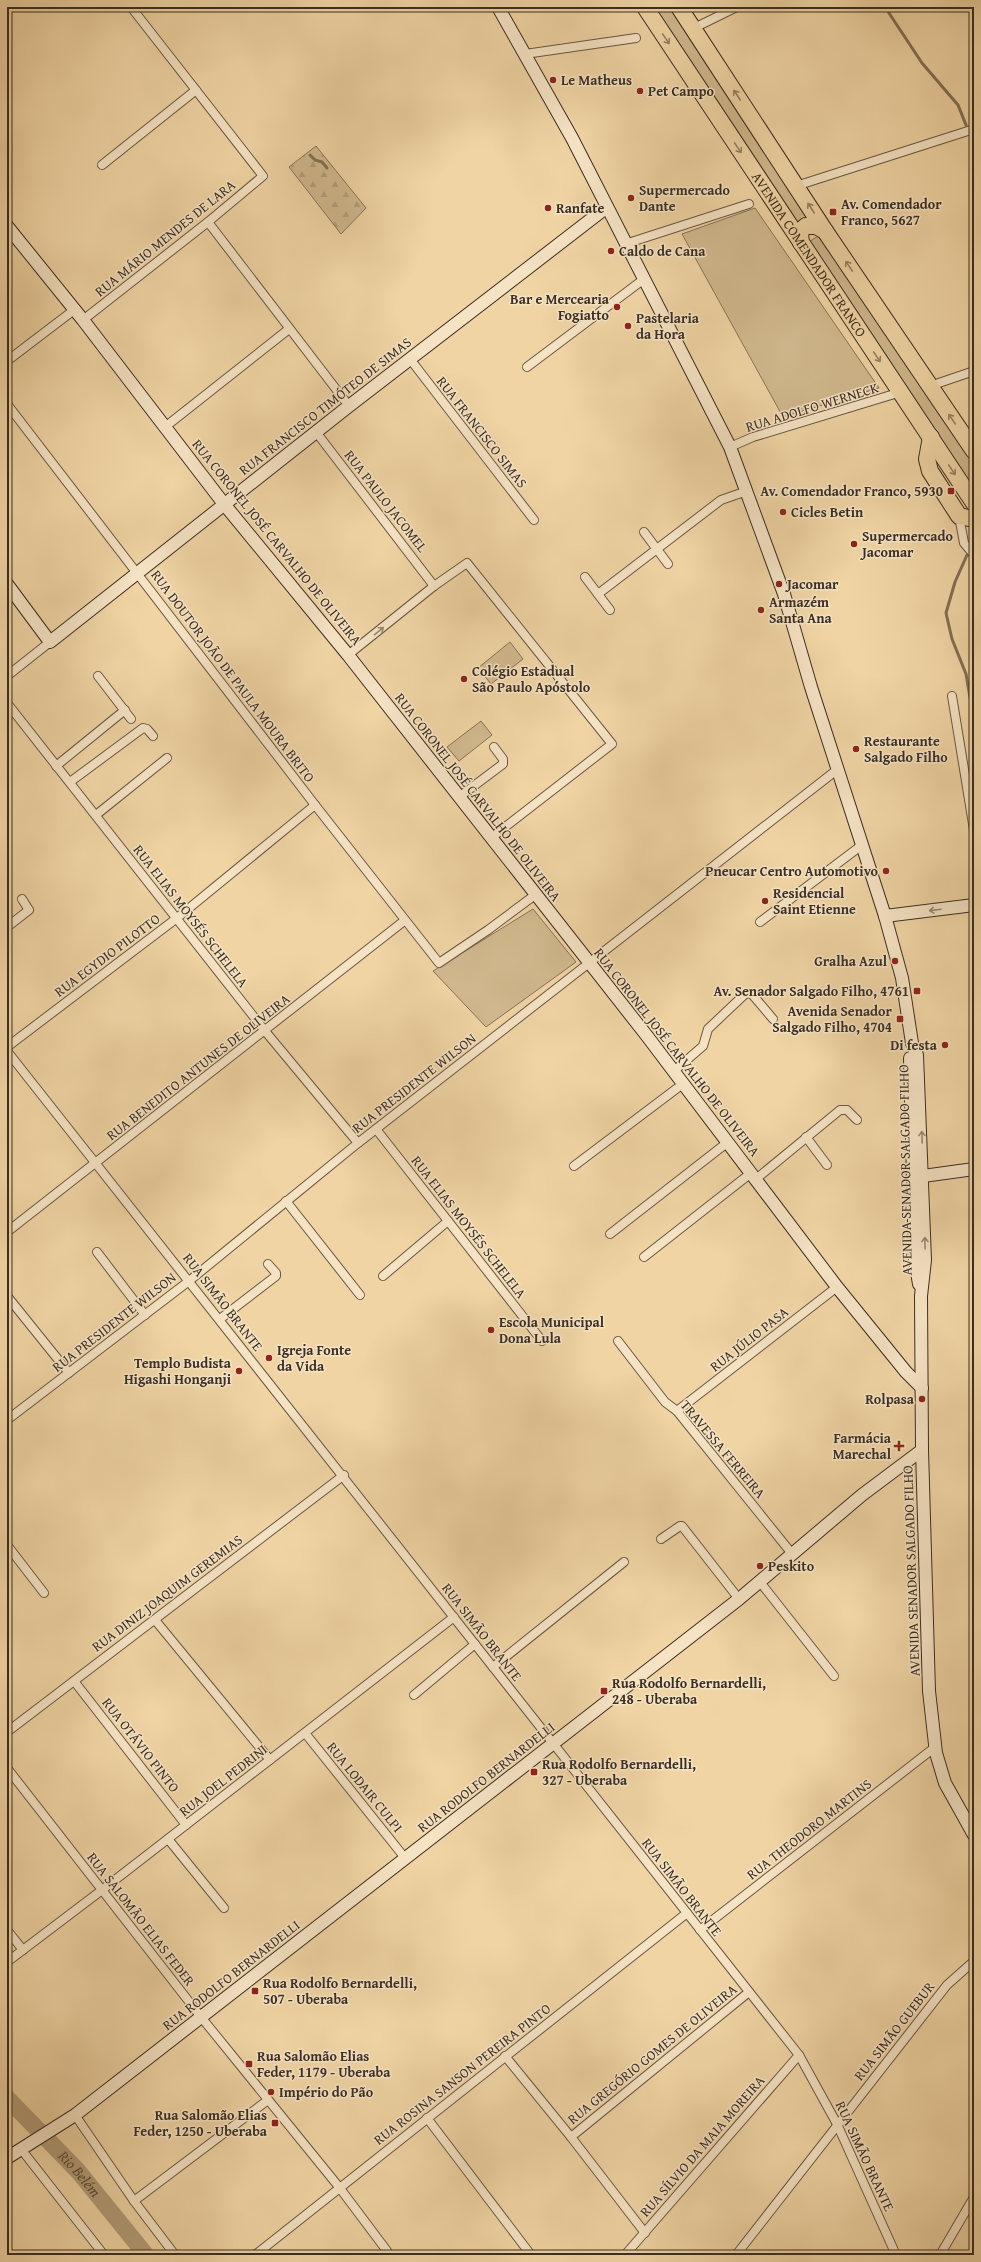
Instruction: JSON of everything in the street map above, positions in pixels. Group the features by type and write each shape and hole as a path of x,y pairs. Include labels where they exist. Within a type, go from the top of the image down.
{"highway":[{"name":"AVENIDA COMENDADOR FRANCO","path":"645,7 974,503"},
{"name":"AVENIDA COMENDADOR FRANCO","path":"679,7 825,231 974,451"},
{"path":"802,243 800,235 801,230 806,226 816,226 825,231"},
{"path":"930,437 927,459 930,471 967,518"}],"street":[{"path":"102,165 196,90 131,7"},
{"name":"AVENIDA SENADOR SALGADO FILHO","path":"498,7 572,138 730,447 784,594 885,916 907,1000 912,1044 917,1055 918,1173 925,1260 921,1296 922,1450 929,1691 934,1748 946,1783 974,1835"},
{"path":"694,28 737,7"},
{"path":"525,54 636,38"},
{"name":"RUA MÁRIO MENDES DE LARA","path":"83,320 208,222 263,176 196,90"},
{"path":"796,186 974,129"},
{"path":"625,244 749,204"},
{"name":"RUA FRANCISCO TIMÓTEO DE SIMAS","path":"7,676 349,406 608,207"},
{"path":"208,222 288,329 349,406"},
{"name":"RUA CORONEL JOSÉ CARVALHO DE OLIVEIRA","path":"7,226 83,320 224,504 348,655 492,838 534,895 684,1083 837,1287 906,1372 922,1388"},
{"path":"527,367 644,279"},
{"path":"7,362 74,310"},
{"path":"165,426 288,329"},
{"name":"RUA FRANCISCO SIMAS","path":"410,359 534,520"},
{"path":"930,386 974,371"},
{"name":"RUA ADOLFO WERNECK","path":"730,447 753,437 901,392"},
{"name":"RUA DOUTOR JOÃO DE PAULA MOURA BRITO","path":"7,404 315,806 404,921 439,963 488,930 534,895"},
{"name":"RUA PAULO JACOMEL","path":"316,432 434,586"},
{"path":"598,594 722,500 747,491"},
{"path":"967,518 964,543 974,555"},
{"path":"644,532 668,564"},
{"path":"348,655 434,586 468,563 612,744 492,838"},
{"path":"585,577 610,610"},
{"path":"7,584 50,642"},
{"path":"98,676 131,719"},
{"path":"952,696 974,830"},
{"name":"RUA ELIAS MOYSÉS SCHELELA","path":"7,703 265,1031 358,1143"},
{"path":"56,766 125,710"},
{"path":"70,782 143,728 147,729 153,736"},
{"path":"459,796 503,764 503,759 494,747"},
{"path":"96,815 167,758"},
{"name":"RUA PRESIDENTE WILSON","path":"7,1420 189,1281 358,1143 838,769"},
{"name":"RUA EGYDIO PILOTTO","path":"7,1047 176,918 315,806"},
{"path":"760,922 862,845"},
{"path":"7,927 29,911 29,908 22,899"},
{"path":"885,916 974,905"},
{"name":"RUA BENEDITO ANTUNES DE OLIVEIRA","path":"7,1232 404,921"},
{"path":"674,1071 703,1046 708,1029 746,994 751,993 774,1019"},
{"name":"RUA SIMÃO BRANTE","path":"7,1051 344,1475 553,1744 799,2055 837,2124 896,2255"},
{"path":"574,1166 684,1083"},
{"path":"644,1257 843,1109 847,1110 857,1120"},
{"name":"RUA ELIAS MOYSÉS SCHELELA","path":"376,1129 542,1341"},
{"path":"806,1137 827,1165"},
{"path":"610,1234 728,1142"},
{"path":"918,1173 974,1169"},
{"path":"286,1201 360,1295"},
{"path":"383,1276 448,1221"},
{"path":"97,1252 145,1315"},
{"path":"220,1319 276,1276 276,1273 268,1264"},
{"name":"RUA JÚLIO PASA","path":"677,1411 837,1287"},
{"path":"7,1296 69,1373"},
{"name":"TRAVESSA FERREIRA","path":"618,1342 665,1402 677,1411 792,1555"},
{"name":"RUA RODOLFO BERNARDELLI","path":"8,2158 75,2115 739,1599 862,1495 922,1450"},
{"name":"RUA DINIZ JOAQUIM GEREMIAS","path":"7,1732 344,1475"},
{"path":"662,1539 682,1526 739,1599"},
{"path":"7,1545 44,1593"},
{"path":"493,1667 624,1562"},
{"path":"760,1582 834,1676"},
{"name":"RUA JOEL PEDRINI","path":"7,1962 454,1617"},
{"path":"155,1620 270,1760"},
{"path":"414,1695 475,1644"},
{"name":"RUA OTÁVIO PINTO","path":"74,1681 186,1825"},
{"name":"RUA LODAIR CULPI","path":"305,1733 406,1858"},
{"name":"RUA THEODORO MARTINS","path":"700,1930 934,1748"},
{"name":"RUA SALOMÃO ELIAS FEDER","path":"7,1768 201,2017 339,2187 390,2255"},
{"path":"168,1839 224,1908"},
{"name":"RUA ROSINA SANSON PEREIRA PINTO","path":"254,2255 687,1913"},
{"path":"7,1930 23,1950"},
{"name":"RUA SIMÃO GUEBUR","path":"736,2255 947,1985 974,1960"},
{"name":"RUA GREGÓRIO GOMES DE OLIVEIRA","path":"571,2137 749,1992"},
{"name":"RUA SÍLVIO DA MAIA MOREIRA","path":"626,2255 799,2055"},
{"path":"505,2056 571,2137 645,2233"},
{"path":"134,2201 268,2100"},
{"path":"75,2115 134,2201 175,2255"},
{"path":"427,2118 531,2255"},
{"path":"26,2146 104,2255"},
{"path":"940,2255 974,2197"}],"green space":[{"path":"662,7 671,7 724,85 808,217 797,222 654,13"},
{"path":"316,146 366,208 341,234 289,167"},
{"path":"755,208 879,388 783,417 682,234"},
{"path":"818,236 822,237 974,464 974,494 809,242"},
{"path":"510,642 523,659 491,684 478,668"},
{"path":"481,721 492,735 459,761 447,747"},
{"path":"533,909 576,962 486,1027 433,971"}],"waterway":[{"path":"885,7 922,63 958,105 966,125"},
{"path":"972,139 974,143"},
{"path":"310,155 315,160 322,162 327,168"},
{"path":"967,555 955,582 946,613 952,639 966,674 974,721"},
{"name":"Rio Belém","path":"7,2098 78,2171 146,2255"}],"place":[{"name":"Le Matheus","path":"553,80"},
{"name":"Pet Campo","path":"640,91"},
{"name":"Supermercado Dante","path":"631,198"},
{"name":"Ranfate","path":"548,208"},
{"name":"Av. Comendador Franco, 5627","path":"833,212"},
{"name":"Caldo de Cana","path":"611,251"},
{"name":"Bar e Mercearia Fogiatto","path":"617,307"},
{"name":"Pastelaria da Hora","path":"628,326"},
{"name":"Av. Comendador Franco, 5930","path":"951,491"},
{"name":"Cicles Betin","path":"783,512"},
{"name":"Supermercado Jacomar","path":"854,544"},
{"name":"Jacomar","path":"779,584"},
{"name":"Armazém Santa Ana","path":"761,610"},
{"name":"Colégio Estadual São Paulo Apóstolo","path":"464,679"},
{"name":"Restaurante Salgado Filho","path":"856,749"},
{"name":"Pneucar Centro Automotivo","path":"886,871"},
{"name":"Residencial Saint Etienne","path":"765,901"},
{"name":"Gralha Azul","path":"895,961"},
{"name":"Av. Senador Salgado Filho, 4761","path":"917,991"},
{"name":"Avenida Senador Salgado Filho, 4704","path":"900,1019"},
{"name":"Di festa","path":"945,1045"},
{"name":"Escola Municipal Dona Lula","path":"491,1330"},
{"name":"Igreja Fonte da Vida","path":"269,1358"},
{"name":"Templo Budista Higashi Honganji","path":"239,1371"},
{"name":"Rolpasa","path":"922,1399"},
{"name":"Farmácia Marechal","path":"899,1446"},
{"name":"Peskito","path":"760,1566"},
{"name":"Rua Rodolfo Bernardelli, 248 - Uberaba","path":"604,1691"},
{"name":"Rua Rodolfo Bernardelli, 327 - Uberaba","path":"534,1772"},
{"name":"Rua Rodolfo Bernardelli, 507 - Uberaba","path":"255,1991"},
{"name":"Rua Salomão Elias Feder, 1179 - Uberaba","path":"249,2064"},
{"name":"Império do Pão","path":"271,2092"},
{"name":"Rua Salomão Elias Feder, 1250 - Uberaba","path":"275,2123"}]}
